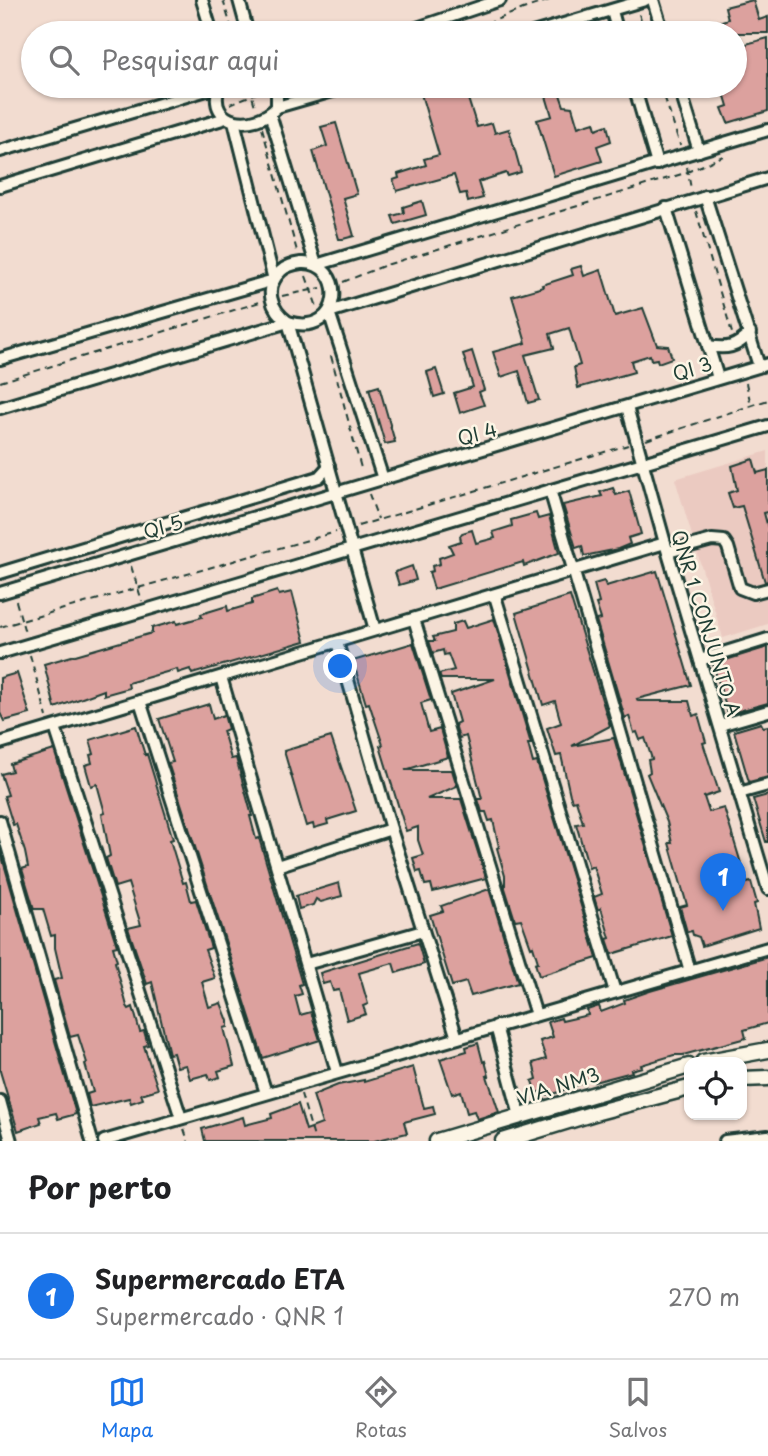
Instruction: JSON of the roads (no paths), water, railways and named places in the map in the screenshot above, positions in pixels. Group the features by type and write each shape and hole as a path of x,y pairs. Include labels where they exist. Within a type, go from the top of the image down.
{"main road":[{"path":"730,1057 768,1050"},
{"name":"VIA NM3","path":"437,1141 684,1067"},
{"path":"747,1079 768,1078"},
{"name":"VIA NM3","path":"503,1141 684,1089"}],"street":[{"path":"202,0 208,21"},
{"path":"239,0 245,21"},
{"path":"438,21 500,0"},
{"path":"653,0 659,21"},
{"path":"576,21 640,2"},
{"path":"612,11 615,21"},
{"path":"0,151 181,98"},
{"path":"217,98 217,104 230,120 274,279 271,298 278,315 299,326 311,325 325,316 768,177"},
{"path":"275,98 269,114 316,265 327,274 333,286 334,299 325,316 383,479"},
{"path":"0,186 230,120 269,114 315,98"},
{"path":"638,98 657,164"},
{"path":"683,98 699,151"},
{"path":"0,359 274,279 292,264 316,265 768,130"},
{"path":"699,198 764,365"},
{"path":"666,208 718,378"},
{"path":"0,408 288,322"},
{"path":"288,322 376,630"},
{"path":"708,346 736,346 750,333"},
{"name":"QI 3","path":"627,407 764,365"},
{"name":"QI 4","path":"337,493 627,407"},
{"name":"QNR 1 CONJUNTO A","path":"627,407 739,793 764,864 768,888"},
{"path":"0,653 768,426"},
{"path":"0,573 319,477 329,466"},
{"path":"550,490 690,971"},
{"name":"QI 5","path":"0,593 337,493"},
{"path":"0,743 573,572 666,547 712,540 724,541 740,588 753,593 768,589"},
{"path":"495,596 615,992"},
{"path":"414,620 536,1015"},
{"path":"701,660 768,639"},
{"path":"337,642 391,829 457,1038"},
{"path":"220,677 337,1072"},
{"path":"140,701 266,1093"},
{"path":"720,725 768,711"},
{"path":"52,728 181,1118"},
{"path":"739,793 768,785"},
{"path":"0,821 92,1141"},
{"path":"276,866 391,829"},
{"path":"306,964 423,931"},
{"path":"104,1141 130,1137 181,1118 298,1083 768,948"},
{"path":"496,1026 520,1116"},
{"path":"0,1101 11,1141"},
{"path":"725,1141 768,1136"}],"place":[{"name":"Supermercado ETA","path":"723,911"}]}
